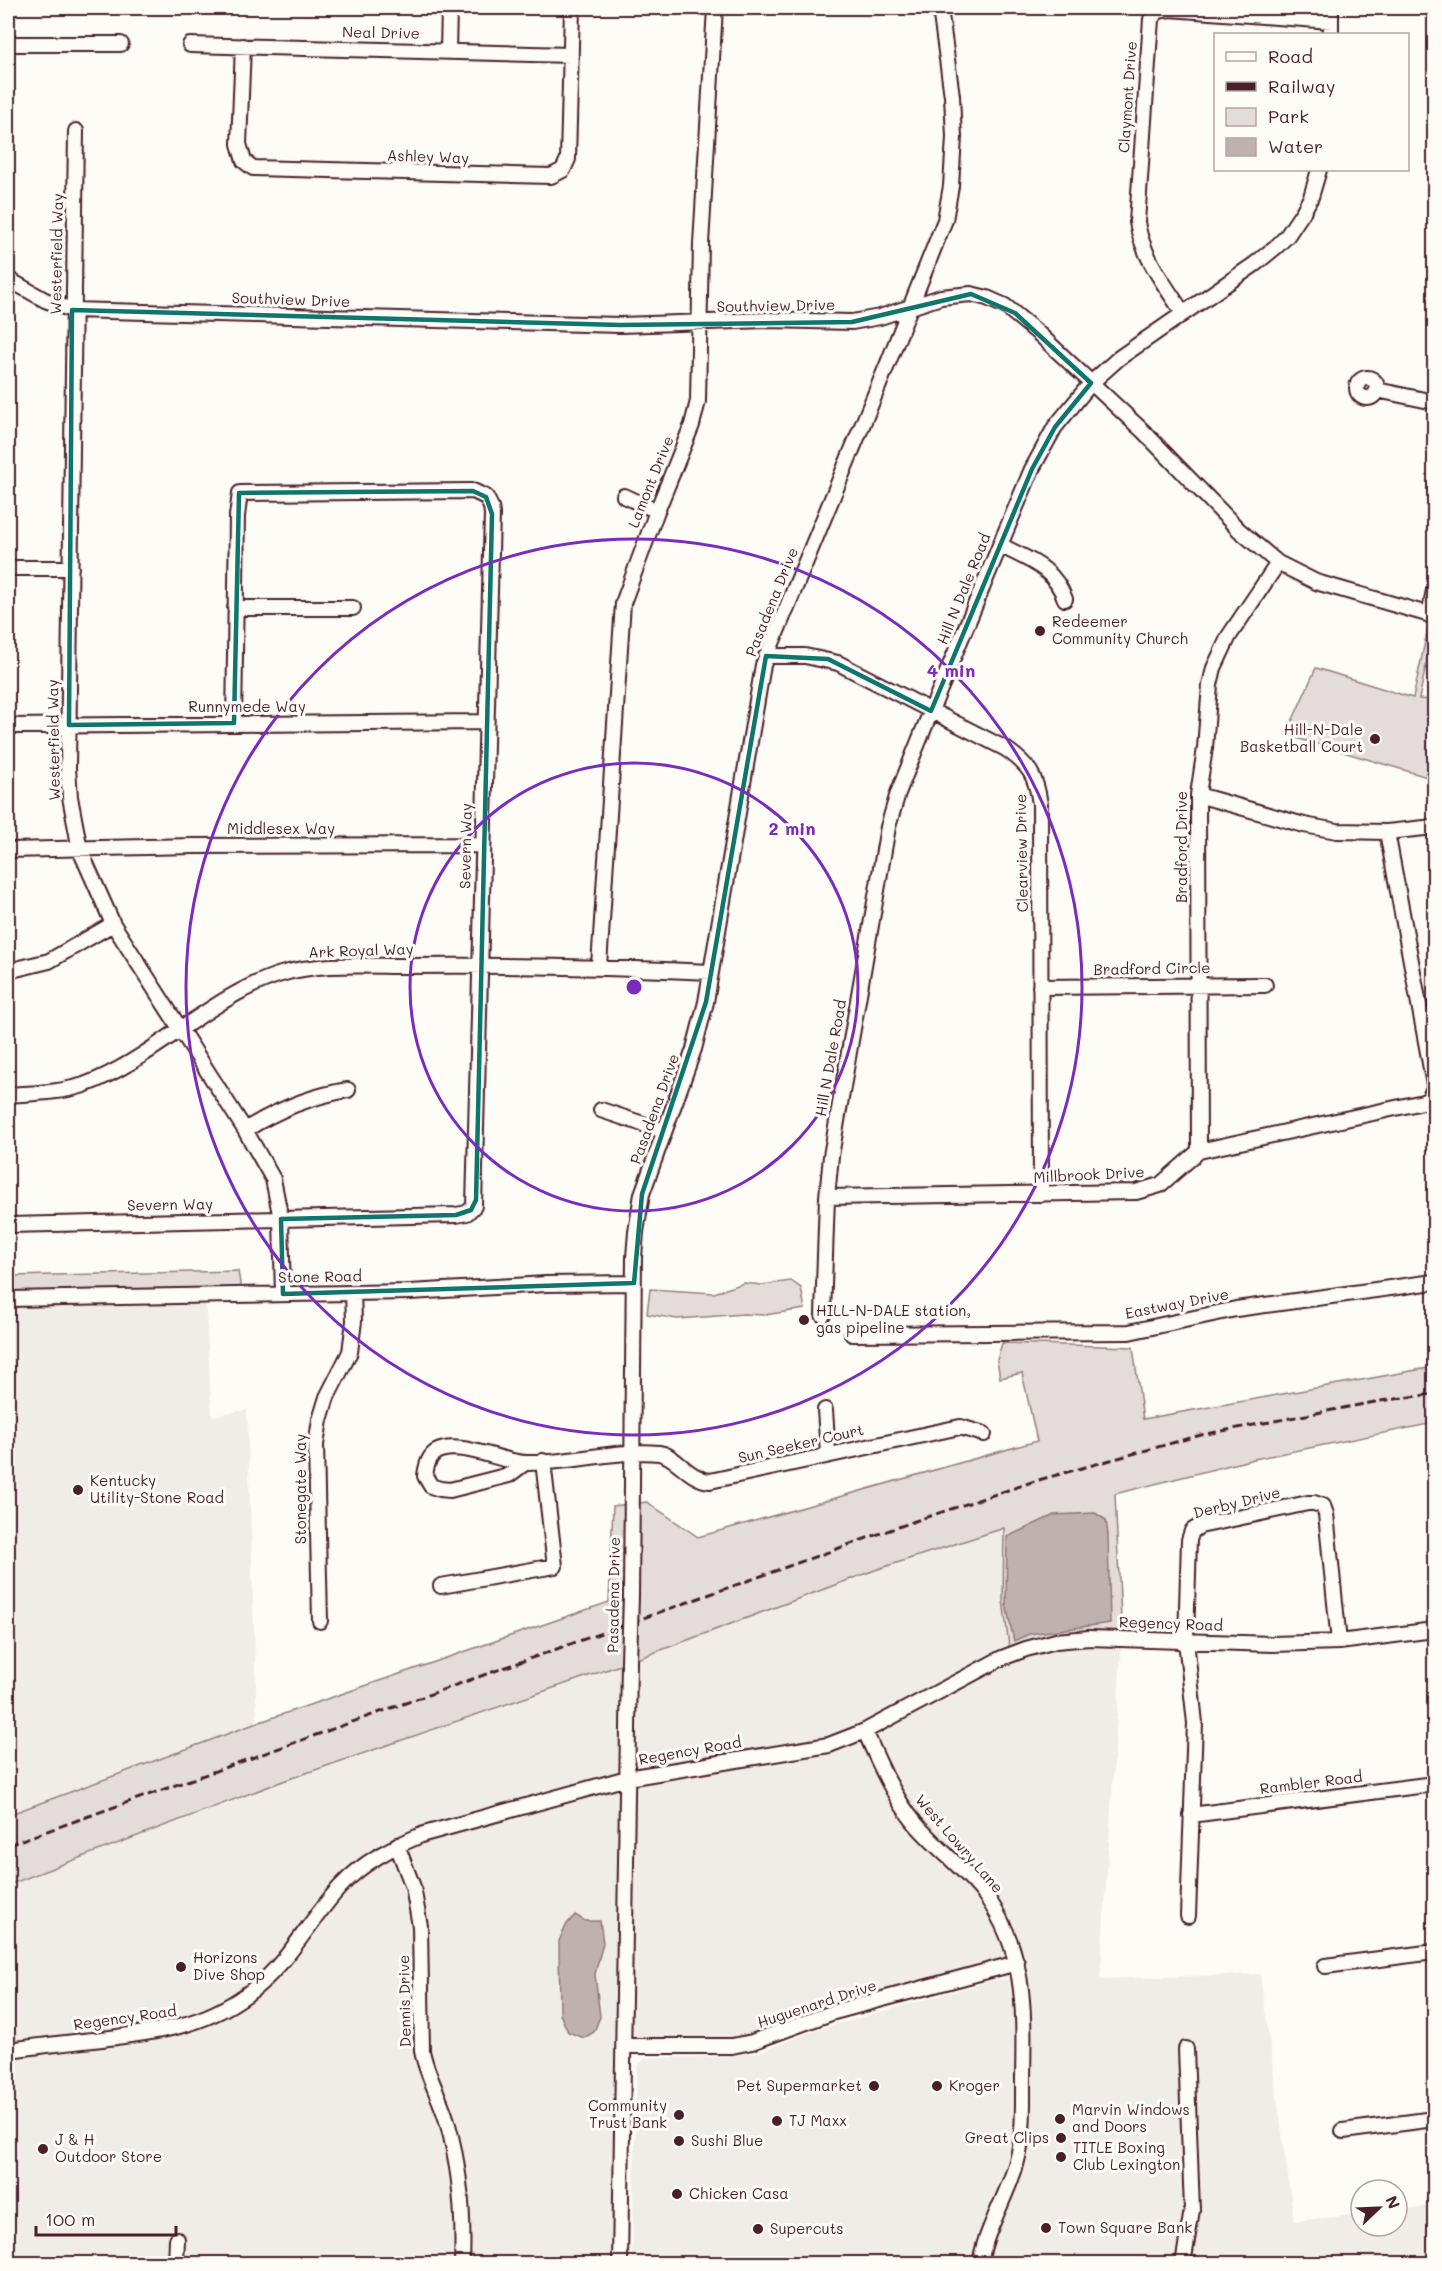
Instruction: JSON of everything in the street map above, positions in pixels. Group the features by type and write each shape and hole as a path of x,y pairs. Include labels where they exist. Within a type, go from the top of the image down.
{"street":[{"path":"448,52 449,8"},
{"name":"Ashley Way","path":"243,46 239,144 244,161 253,168 551,177 562,171 567,164 572,8"},
{"name":"Lamont Drive","path":"599,966 621,616 628,587 695,415 699,386 702,227 715,8"},
{"name":"Pasadena Drive","path":"620,2264 634,1283 635,1240 639,1208 652,1162 698,1033 711,972 755,705 766,656 945,220 952,176 954,120 940,8"},
{"name":"Claymont Drive","path":"1183,313 1148,256 1139,235 1137,222 1151,20 1158,11 1170,9 1331,21"},
{"path":"8,44 121,44"},
{"name":"Neal Drive","path":"190,45 571,55"},
{"name":"Westerfield Way","path":"76,131 72,310 70,797 80,850 113,924 245,1130 273,1179 281,1219 283,1294"},
{"name":"Hill N Dale Road","path":"823,1316 827,1197 836,1124 888,827 898,793 999,545 1032,469 1048,439 1064,415 1091,383 1119,358 1267,255 1287,236 1311,197 1319,171"},
{"name":"Southview Drive","path":"8,279 45,300 72,310 620,325 766,320 852,322 880,317 952,295 971,294 987,298 1015,313 1144,432 1239,530 1278,563 1316,582 1432,616"},
{"path":"1377,390 1434,402"},
{"name":"Severn Way","path":"8,1225 456,1215 471,1210 476,1200 482,845 492,514 490,501 481,493 473,491 240,493 237,516 234,723"},
{"path":"624,496 657,511"},
{"path":"999,545 1050,573 1061,587 1065,599"},
{"name":"Bradford Drive","path":"1199,1151 1198,795 1206,748 1210,685 1214,668 1229,636 1278,563"},
{"path":"8,568 71,568"},
{"path":"1432,616 1434,590"},
{"path":"235,608 353,608"},
{"name":"Clearview Drive","path":"766,656 791,654 828,659 849,668 1006,749 1021,759 1035,779 1040,804 1041,1194"},
{"name":"Runnymede Way","path":"8,726 486,722"},
{"path":"1198,795 1316,828 1351,832 1387,832 1434,827"},
{"path":"1199,1151 1429,1099 1434,1087 1387,832"},
{"name":"Middlesex Way","path":"8,850 194,846 482,845"},
{"path":"8,971 49,961 113,924"},
{"name":"Ark Royal Way","path":"8,1095 58,1091 84,1084 115,1070 242,991 282,974 325,967 480,965 599,966 711,972"},
{"name":"Bradford Circle","path":"1040,987 1265,985"},
{"path":"245,1130 288,1107 328,1093 348,1090"},
{"path":"601,1110 664,1131"},
{"name":"Millbrook Drive","path":"827,1197 1116,1193 1150,1190 1172,1177 1199,1151"},
{"name":"Eastway Drive","path":"852,1334 1129,1332 1236,1309 1434,1282"},
{"name":"Stone Road","path":"8,1299 353,1293 546,1284 634,1283"},
{"name":"Stonegate Way","path":"320,1621 315,1468 317,1433 327,1396 350,1352 354,1321 353,1293"},
{"path":"825,1410 828,1454"},
{"name":"Sun Seeker Court","path":"525,1463 632,1453 663,1453 699,1480 710,1481 960,1427 984,1434"},
{"path":"451,1449 482,1452 525,1463 509,1475 450,1490 431,1486 425,1476 427,1463 436,1452 451,1449"},
{"path":"441,1586 555,1566 543,1461"},
{"name":"Derby Drive","path":"1188,1916 1195,1723 1186,1641 1189,1540 1192,1531 1200,1527 1314,1503 1323,1506 1326,1514 1339,1642"},
{"name":"Regency Road","path":"8,2050 167,2031 194,2023 226,2008 255,1988 280,1964 341,1886 366,1864 397,1845 437,1830 551,1801 627,1778 830,1745 865,1731 995,1661 1026,1648 1072,1639 1272,1644 1339,1642 1434,1630"},
{"name":"West Lowry Lane","path":"865,1731 896,1795 915,1822 966,1873 990,1904 1004,1928 1021,1981 1024,2016 1023,2114 1018,2160 980,2264"},
{"name":"Rambler Road","path":"1191,1815 1434,1784"},
{"name":"Dennis Drive","path":"397,1845 416,1897 420,1926 422,2052 425,2067 446,2118 455,2158 461,2209 462,2264"},
{"path":"1324,1966 1434,1952"},
{"name":"Huguenard Drive","path":"624,2046 732,2046 752,2042 834,2012 1017,1963"},
{"path":"1183,2264 1192,2210 1186,2049"},
{"path":"1342,2130 1434,2119"},
{"path":"176,2264 177,2239"}],"highlighted area":[{"path":"971,294 1015,313 1091,383 1055,427 1032,469 931,711 828,659 766,656 706,1002 642,1194 634,1283 283,1294 281,1219 456,1215 471,1210 476,1200 492,514 486,497 473,491 239,493 234,723 69,725 72,310 620,325 852,322"}],"shaded area":[{"path":"205,1296 212,1416 247,1410 257,1723 8,1815 8,1299"},
{"path":"1004,1528 1003,1600 1010,1654 1026,1649 1122,1639 1100,1979 1260,1974 1294,2221 1349,2215 1349,2238 1409,2238 1409,2209 1434,2206 1434,2263 632,2263 637,2066 646,2058 728,2056 760,2052 816,2030 994,1980 1026,1978 971,1976 771,2037 624,2046 620,2263 8,2264 8,1885 283,1781 629,1662 875,1570"}],"green space":[{"path":"1429,623 1434,624 1434,627 1419,699 1434,700 1434,779 1286,735 1316,668 1413,698"},
{"path":"238,1271 242,1295 8,1301 8,1276"},
{"path":"791,1281 801,1288 805,1309 764,1315 744,1314 677,1319 647,1314 650,1289 714,1293 744,1283 762,1285"},
{"path":"1002,1343 1133,1347 1143,1419 1434,1367 1434,1423 1254,1459 1115,1494 1122,1639 1089,1638 1010,1654 1003,1600 1004,1528 875,1570 629,1662 283,1781 8,1885 8,1815 257,1723 609,1602 613,1506 647,1502 698,1537 1037,1441 1022,1373 1000,1378 997,1360"}],"water":[{"path":"1095,1513 1106,1520 1110,1623 1029,1634 1014,1641 1006,1605 1007,1537 1054,1515"},
{"path":"575,1915 585,1921 600,1921 603,1943 595,1974 600,2017 594,2032 584,2038 568,2032 560,2014 559,1941 567,1924"}],"railway":[{"path":"8,1845 915,1521 1035,1481 1201,1435 1380,1401 1434,1394"}],"place":[{"name":"Redeemer Community Church","path":"1040,631"},
{"name":"Hill-N-Dale Basketball Court","path":"1375,739"},
{"name":"HILL-N-DALE station, gas pipeline","path":"804,1320"},
{"name":"Kentucky Utility-Stone Road","path":"78,1490"},
{"name":"Horizons Dive Shop","path":"181,1967"},
{"name":"Pet Supermarket","path":"874,2086"},
{"name":"Kroger","path":"937,2086"},
{"name":"Community Trust Bank","path":"679,2115"},
{"name":"Marvin Windows and Doors","path":"1060,2119"},
{"name":"TJ Maxx","path":"777,2121"},
{"name":"Great Clips","path":"1061,2138"},
{"name":"Sushi Blue","path":"679,2141"},
{"name":"J & H Outdoor Store","path":"43,2149"},
{"name":"TITLE Boxing Club Lexington","path":"1061,2157"},
{"name":"Chicken Casa","path":"677,2194"},
{"name":"Town Square Bank","path":"1046,2228"},
{"name":"Supercuts","path":"758,2229"}]}
